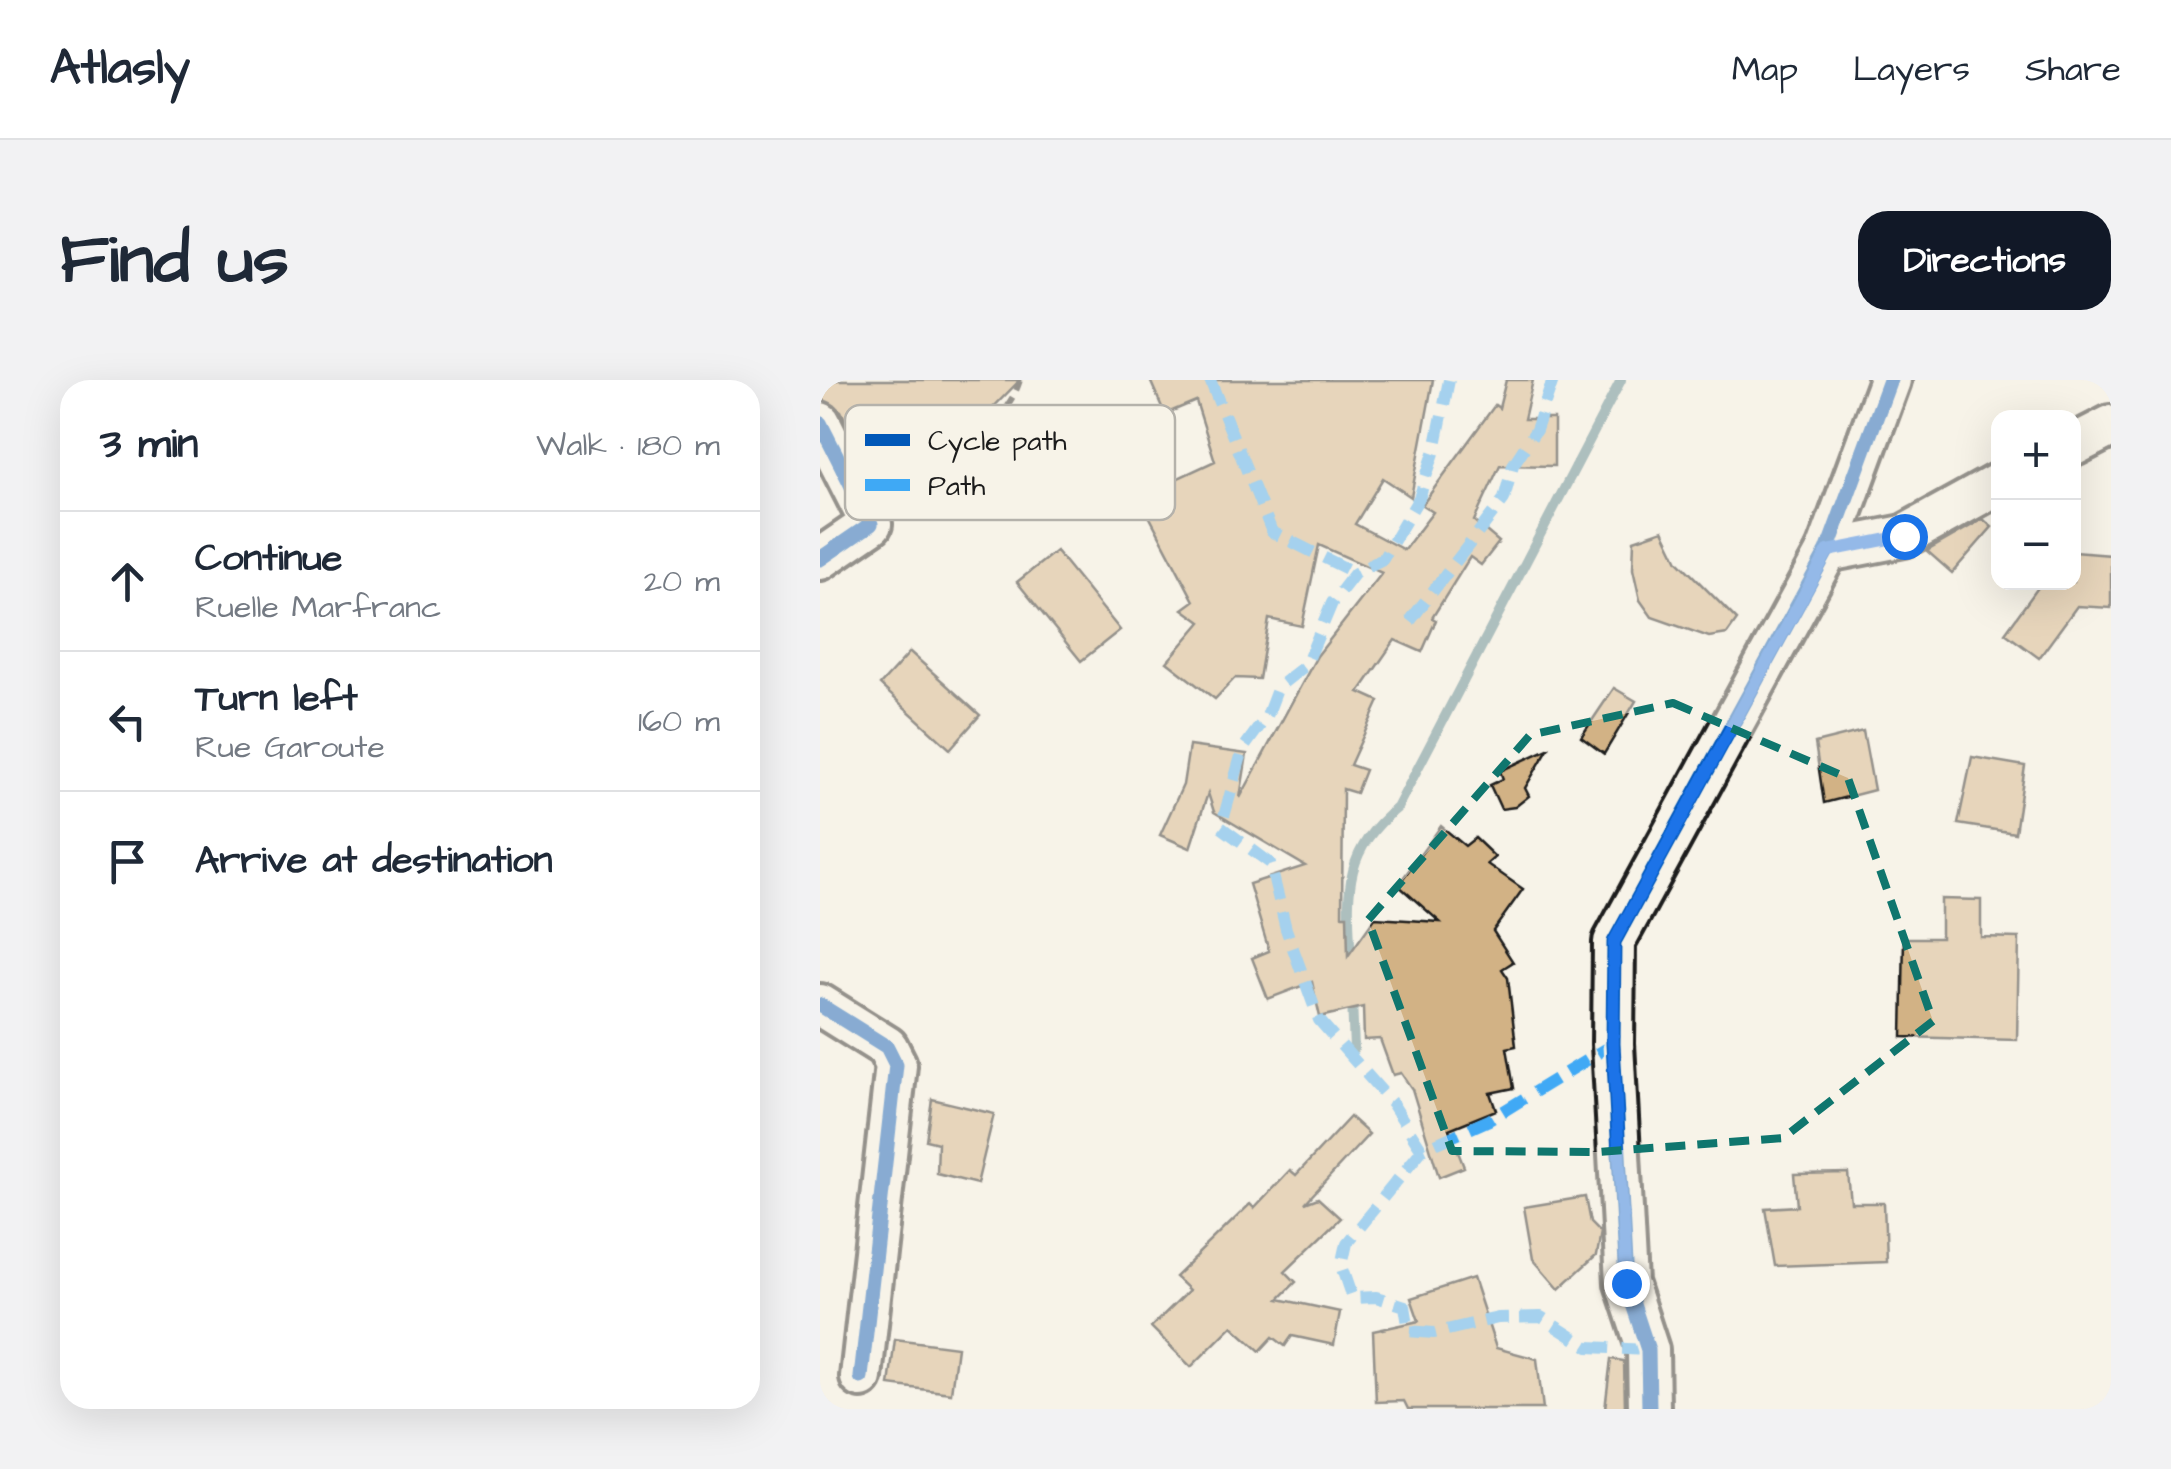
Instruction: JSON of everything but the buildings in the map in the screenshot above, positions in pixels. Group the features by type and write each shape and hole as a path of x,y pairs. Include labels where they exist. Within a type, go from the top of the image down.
{"street":[{"path":"1649,1409 1648,1350 1626,1283 1613,1044 1614,942 1828,551 1890,380"},
{"path":"820,423 845,472"},
{"path":"2081,441 2111,426"},
{"path":"1828,551 1904,536 1991,488"},
{"path":"820,559 872,524 870,520"},
{"path":"820,1005 887,1048 896,1066 861,1377"}],"path":[{"path":"1008,405 1020,380"},
{"path":"872,524 876,520"}],"highlighted area":[{"path":"1673,703 1848,778 1933,1021 1783,1138 1598,1152 1452,1151 1368,920 1530,735"}],"waterway":[{"path":"1351,963 1349,897 1357,859 1365,842 1397,808 1621,380"},
{"path":"1352,1000 1354,1049"}],"marked path":[{"path":"1210,380 1272,532 1355,573"},
{"path":"1449,380 1435,450 1419,498 1383,559 1355,573 1332,603 1306,665 1278,687 1267,716 1243,749 1221,827 1270,863 1286,929 1319,1020 1392,1103 1422,1150 1489,1120 1613,1044"},
{"path":"1410,621 1504,499 1513,465 1536,430 1553,380"},
{"path":"1422,1150 1346,1243 1341,1266 1352,1298 1376,1297 1405,1306 1409,1331 1434,1333 1498,1318 1541,1317 1588,1347 1648,1350"}],"cycle path":[{"path":"1649,1409 1648,1350 1626,1283 1613,1044 1614,942 1827,551 1890,380"},
{"path":"820,423 845,473"},
{"path":"820,559 871,524 869,520"},
{"path":"820,1005 887,1047 896,1065 861,1377"}],"route":[{"path":"1626,1283 1613,1044 1614,942 1828,551 1904,536"}]}
